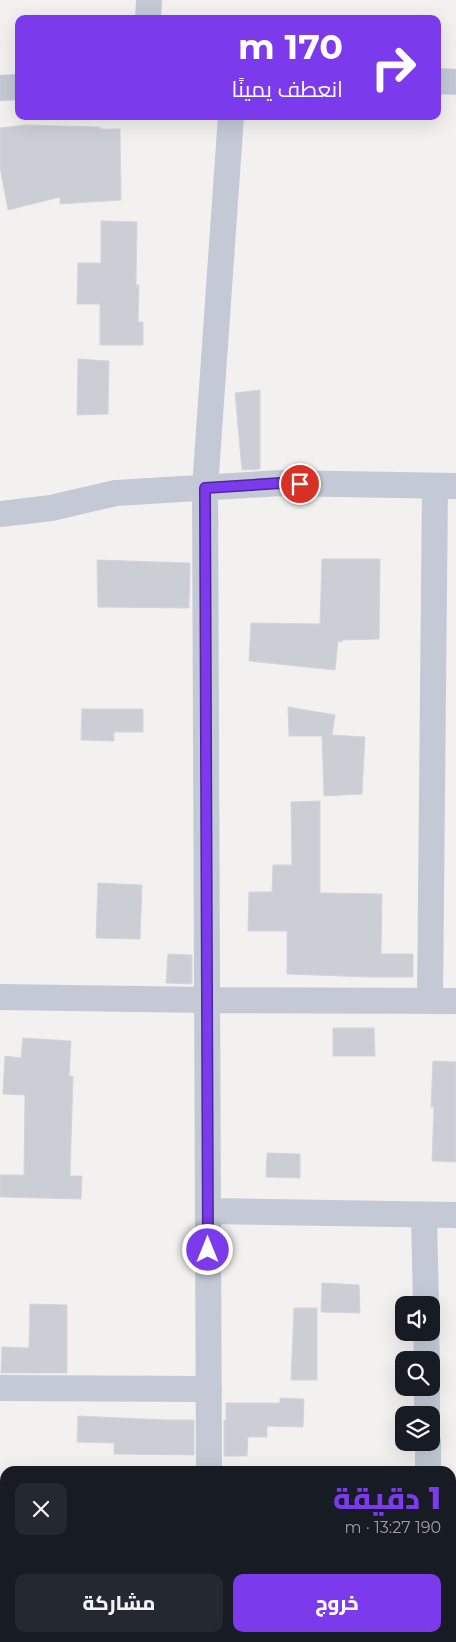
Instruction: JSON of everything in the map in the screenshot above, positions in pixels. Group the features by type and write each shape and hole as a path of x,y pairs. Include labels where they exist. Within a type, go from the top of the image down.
{"street":[{"path":"148,15 149,0"},
{"path":"441,81 456,82"},
{"path":"0,88 15,87"},
{"path":"209,1466 205,488 231,120"},
{"path":"0,514 51,508 116,493 281,483 445,486 430,1001"},
{"path":"0,997 456,1001"},
{"path":"208,1211 456,1215"},
{"path":"424,1215 426,1296"},
{"path":"0,1388 209,1389"},
{"path":"428,1451 428,1466"}],"building":[{"path":"25,125 120,129 121,200 60,204 60,197 8,210 0,167 0,128"},
{"path":"101,221 137,222 136,285 139,285 138,322 143,322 143,345 100,345 100,304 77,304 78,263 101,263"},
{"path":"78,359 109,361 108,414 77,415"},
{"path":"260,390 260,469 242,470 235,393"},
{"path":"322,559 380,559 379,639 338,641 335,670 249,661 251,623 320,624"},
{"path":"97,560 190,563 189,608 98,607"},
{"path":"288,707 335,715 332,735 365,737 362,794 324,796 322,736 289,736"},
{"path":"82,709 143,709 143,732 114,732 114,741 81,740"},
{"path":"320,801 320,893 382,894 381,954 413,954 413,977 287,974 287,931 248,931 249,892 272,892 273,865 292,865 291,802"},
{"path":"98,883 142,885 140,939 96,938"},
{"path":"168,954 192,955 192,984 166,983"},
{"path":"333,1028 374,1028 375,1056 333,1056"},
{"path":"23,1038 71,1041 69,1076 73,1076 70,1176 82,1176 81,1199 0,1197 0,1175 24,1175 25,1095 3,1094 5,1056 21,1058"},
{"path":"433,1061 456,1062 456,1162 432,1161 434,1107 431,1107"},
{"path":"267,1153 300,1154 300,1178 266,1177"},
{"path":"322,1283 359,1285 360,1313 321,1312"},
{"path":"30,1304 67,1305 67,1373 1,1373 2,1347 29,1348"},
{"path":"294,1308 317,1308 317,1380 291,1380"},
{"path":"280,1398 304,1399 303,1427 267,1426 267,1437 248,1437 247,1456 224,1456 226,1403 280,1403"},
{"path":"78,1416 194,1420 194,1455 114,1454 114,1443 77,1442"}],"route":[{"path":"208,1250 205,488 281,483 300,484"}]}
